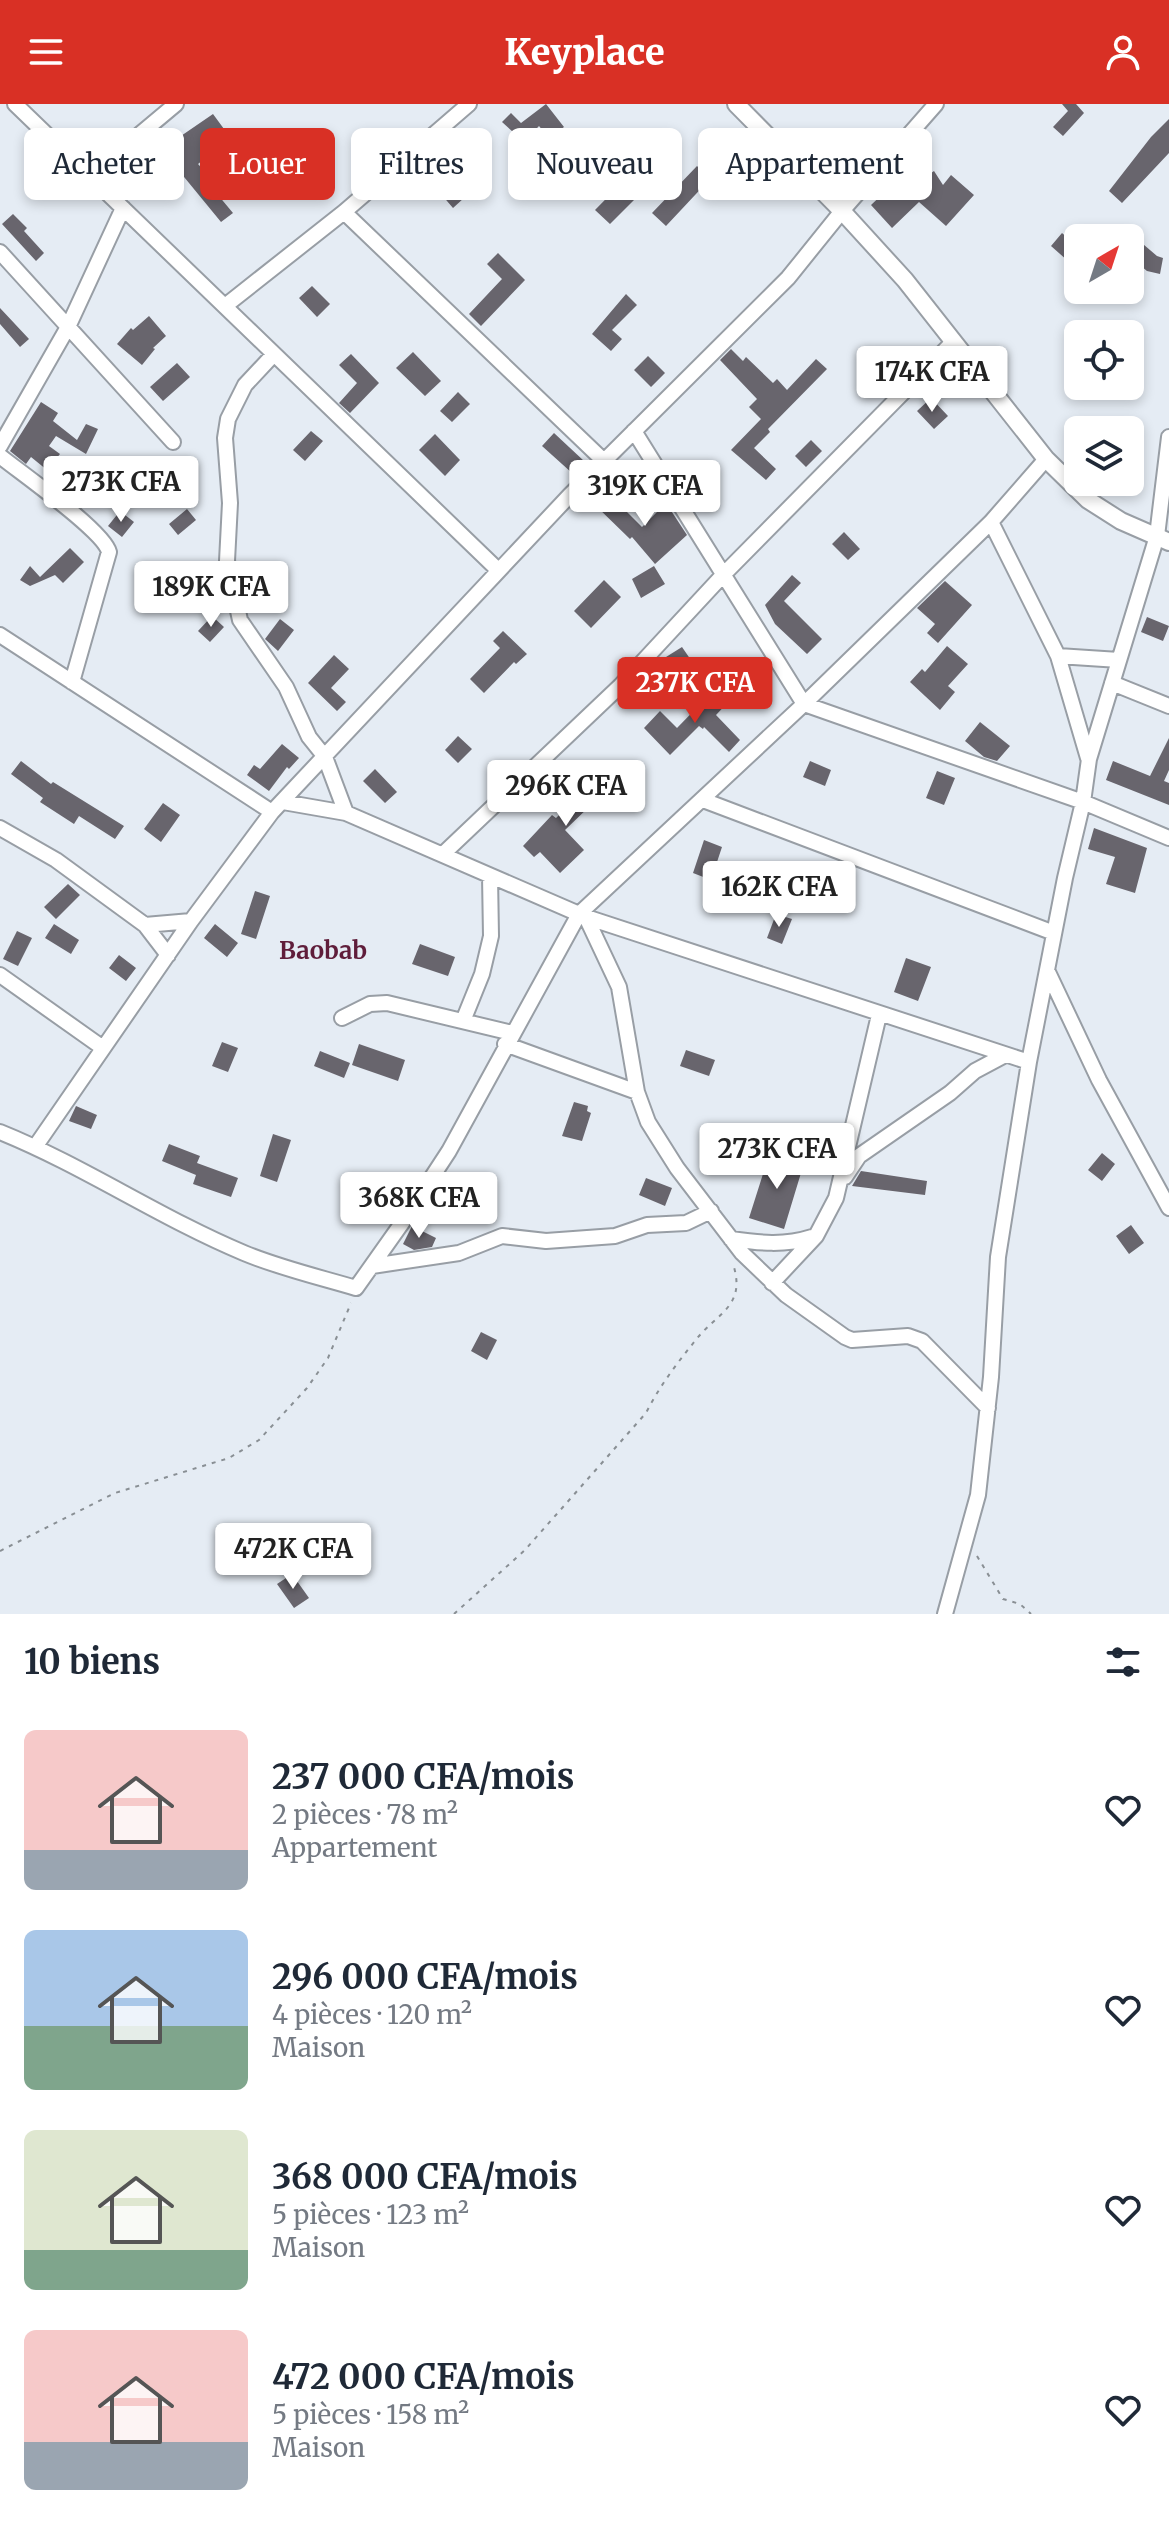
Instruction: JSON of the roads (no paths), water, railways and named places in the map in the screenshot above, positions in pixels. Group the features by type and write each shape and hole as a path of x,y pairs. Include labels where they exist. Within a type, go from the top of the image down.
{"street":[{"path":"15,104 40,128"},
{"path":"147,128 176,104"},
{"path":"225,306 344,212 469,104"},
{"path":"737,104 905,280 1046,459 1088,500 1121,521 1163,539"},
{"path":"35,1147 191,921 278,807 498,570 788,278 936,104"},
{"path":"115,200 498,570"},
{"path":"0,446 68,327 123,208"},
{"path":"344,212 605,462"},
{"path":"0,252 173,442"},
{"path":"443,854 620,686 723,575 953,342"},
{"path":"274,354 245,385 228,419 225,438 230,503 227,561 240,620 286,687 309,737 325,757 346,813"},
{"path":"634,431 804,704 1083,802 1169,838"},
{"path":"945,1614 978,1495 988,1408 998,1257 1029,1062 1083,802 1089,759 1119,660 1163,539 1169,437"},
{"path":"0,456 108,546 109,552 72,682"},
{"path":"0,1132 243,1253 356,1288 449,1151 508,1039 582,916 991,522 1046,459"},
{"path":"991,522 1058,656 1089,759"},
{"path":"0,635 278,807 346,813 582,916 1029,1062"},
{"path":"1058,656 1119,660"},
{"path":"1112,683 1169,706"},
{"path":"703,800 1054,933"},
{"path":"0,828 56,860 145,925 168,955"},
{"path":"463,1021 482,974 491,936 490,876"},
{"path":"582,916 619,987 637,1092 648,1122 677,1168 731,1239 772,1283 845,1337 852,1340 908,1336 922,1341 988,1408"},
{"path":"145,925 191,921"},
{"path":"1047,970 1093,1067 1169,1208"},
{"path":"0,975 103,1048"},
{"path":"342,1018 370,1004 387,1003 463,1021 637,1092"},
{"path":"772,1283 816,1236 826,1220 839,1187 879,1015"},
{"path":"839,1187 859,1156 950,1093 975,1071 1005,1055"},
{"path":"372,1266 459,1253 502,1236 546,1241 615,1236 647,1225 686,1223 711,1211"},
{"path":"731,1239 790,1244 816,1236"}],"district":[{"name":"Baobab","path":"323,951"}]}
